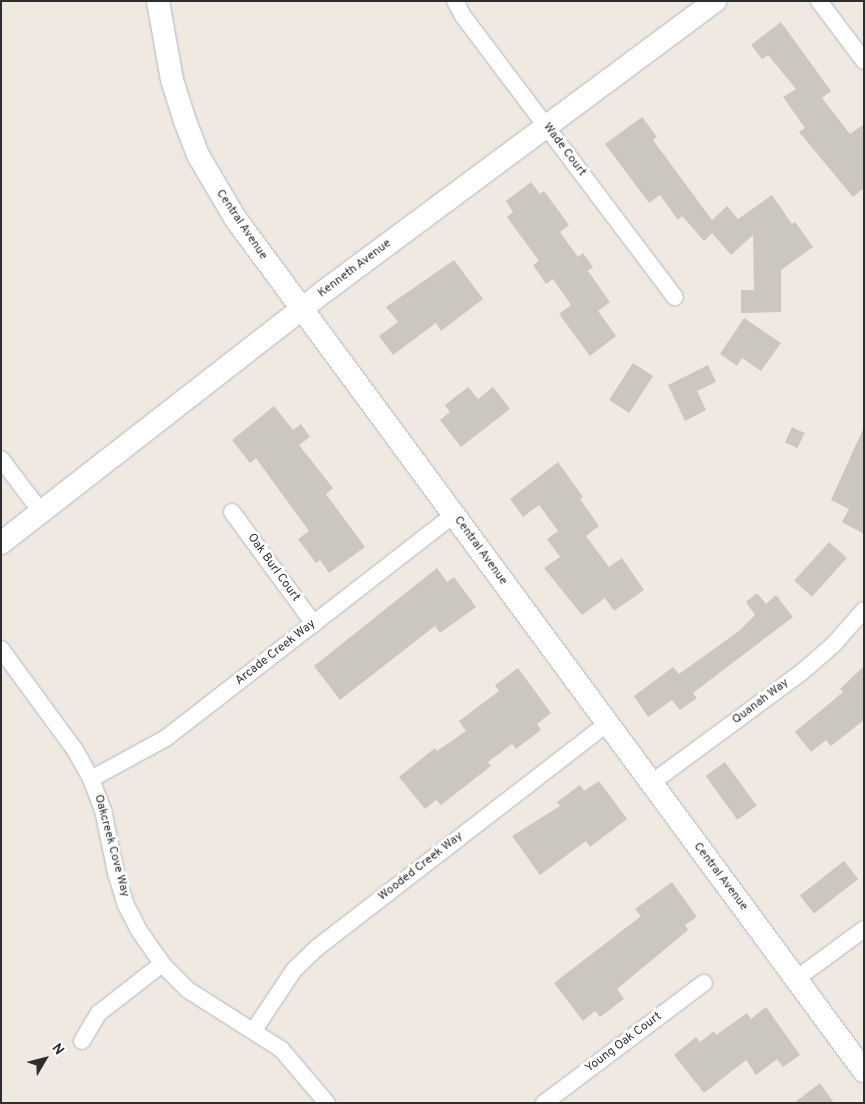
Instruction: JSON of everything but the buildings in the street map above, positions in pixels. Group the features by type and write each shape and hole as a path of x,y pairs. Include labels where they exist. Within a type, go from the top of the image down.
{"street":[{"name":"Central Avenue","path":"158,1 172,80 198,155 235,218 650,784 864,1071"},
{"name":"Wade Court","path":"455,1 546,126 675,297"},
{"name":"Kenneth Avenue","path":"1,543 302,310 715,1"},
{"path":"819,1 864,62"},
{"path":"1,459 42,513"},
{"name":"Oak Burl Court","path":"232,512 314,624"},
{"name":"Arcade Creek Way","path":"91,779 166,738 453,515"},
{"name":"Quanah Way","path":"650,784 802,672 834,644 864,610"},
{"name":"Oakcreek Cove Way","path":"1,649 75,750 91,779 103,810 116,873 126,905 140,932 162,964 195,995 254,1030 302,1070 327,1103"},
{"name":"Wooded Creek Way","path":"254,1030 284,983 318,947 607,724"},
{"path":"796,979 864,929"},
{"path":"82,1040 99,1013 162,964"},
{"name":"Young Oak Court","path":"544,1103 704,983"}]}
